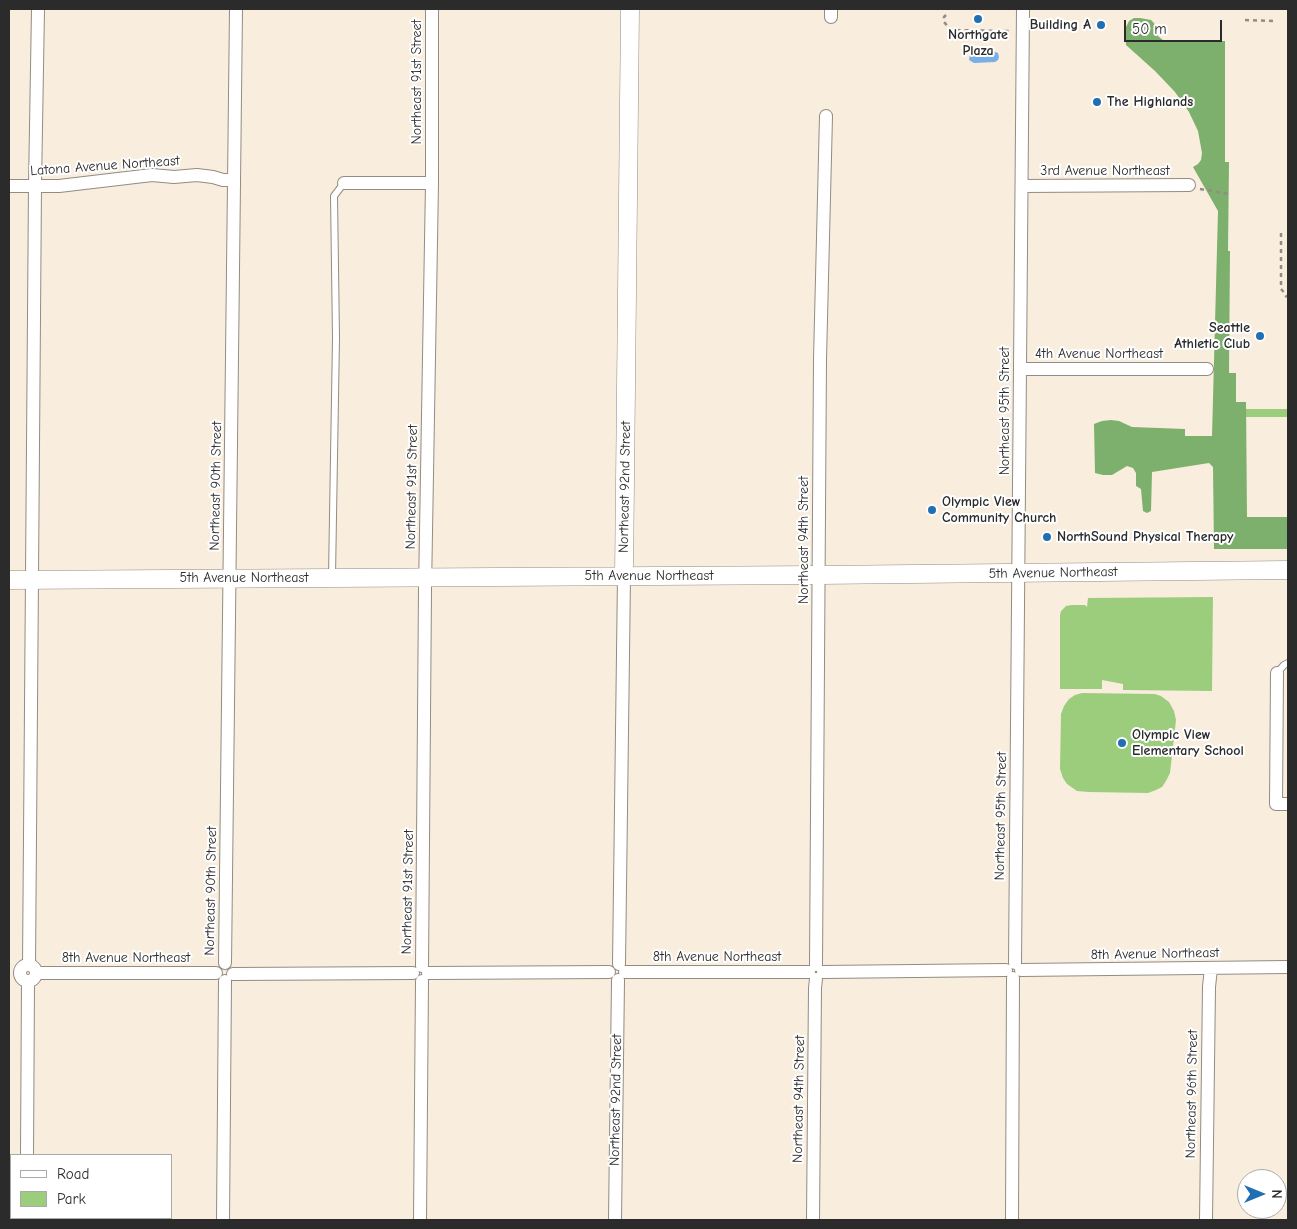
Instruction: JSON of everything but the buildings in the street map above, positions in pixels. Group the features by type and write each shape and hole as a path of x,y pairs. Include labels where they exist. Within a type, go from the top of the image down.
{"main road":[{"name":"Northeast 92nd Street","path":"624,576 630,9"},
{"name":"5th Avenue Northeast","path":"9,580 1288,570"}],"street":[{"path":"27,1154 24,973 38,9"},
{"name":"Northeast 90th Street","path":"223,1220 236,9"},
{"name":"Northeast 91st Street","path":"420,1220 421,973 432,183 432,9"},
{"name":"Northeast 95th Street","path":"1012,1220 1023,9"},
{"name":"Northeast 94th Street","path":"812,1220 816,972 820,359 826,116"},
{"name":"Latona Avenue Northeast","path":"9,186 59,186 152,175 213,177 223,180 234,180"},
{"path":"344,183 432,183"},
{"name":"3rd Avenue Northeast","path":"1022,186 1189,185"},
{"name":"4th Avenue Northeast","path":"1020,368 1206,369"},
{"name":"Northeast 92nd Street","path":"615,1220 624,576"},
{"path":"1277,673 1282,804"},
{"name":"8th Avenue Northeast","path":"24,973 816,972 1288,967"},
{"name":"Northeast 96th Street","path":"1206,1220 1209,987 1211,968"}],"lane":[{"path":"332,578 336,338 334,196 344,183"},
{"path":"1277,673 1288,663"}],"path":[{"path":"946,14 944,22 951,30 1015,31"},
{"path":"1244,20 1276,20"},
{"path":"1189,185 1196,189 1228,194"},
{"path":"1281,233 1281,289 1287,296"}],"green space":[{"path":"1134,18 1151,20 1154,23 1158,36 1164,41 1225,41 1225,162 1229,162 1229,373 1236,373 1236,402 1246,402 1247,517 1288,517 1288,549 1214,549 1213,467 1209,463 1152,472 1151,511 1147,513 1143,511 1141,489 1136,486 1136,473 1133,468 1127,466 1112,475 1095,473 1094,424 1102,421 1119,421 1132,427 1185,429 1185,436 1212,436 1218,211 1193,167 1201,160 1202,153 1198,131 1189,112 1175,92 1126,45 1125,29 1129,21"},
{"path":"1246,409 1288,409 1288,417 1246,417"},
{"path":"1213,597 1212,691 1123,690 1123,684 1102,680 1102,689 1060,689 1060,615 1066,606 1085,605 1087,607 1088,598"},
{"path":"1082,693 1155,694 1169,702 1176,720 1170,773 1162,787 1148,793 1088,792 1077,791 1067,784 1060,769 1061,714 1069,699"}],"water":[{"path":"993,51 998,53 999,57 995,62 974,63 969,60 972,52"}],"place":[{"name":"Northgate Plaza","path":"978,19"},
{"name":"Building A","path":"1101,25"},
{"name":"The Highlands","path":"1097,102"},
{"name":"Seattle Athletic Club","path":"1260,336"},
{"name":"Olympic View Community Church","path":"932,510"},
{"name":"NorthSound Physical Therapy","path":"1047,537"},
{"name":"Olympic View Elementary School","path":"1122,743"}]}
